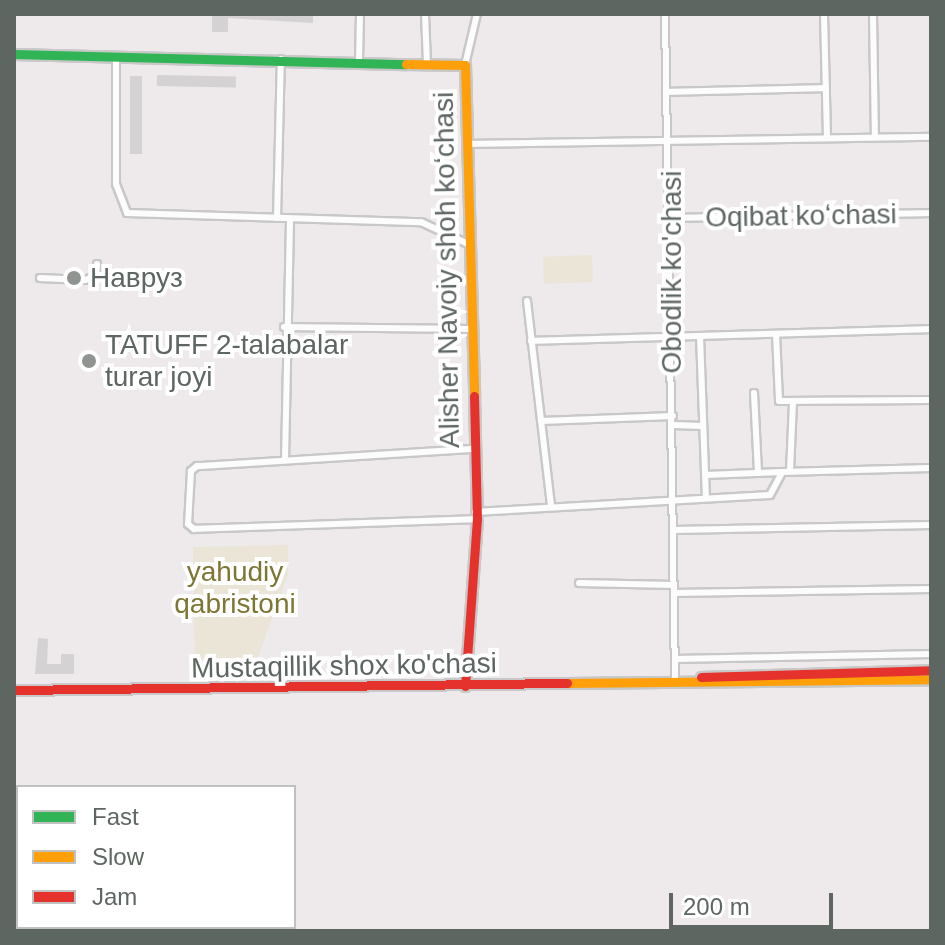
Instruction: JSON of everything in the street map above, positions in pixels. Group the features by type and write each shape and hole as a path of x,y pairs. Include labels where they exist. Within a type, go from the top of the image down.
{"main road":[{"name":"Alisher Navoiy shoh koʻchasi","path":"14,54 465,65 468,329 476,516 465,686"},
{"name":"Mustaqillik shox ko'chasi","path":"675,681 931,670"},
{"name":"Mustaqillik shox ko'chasi","path":"14,690 931,679"}],"street":[{"path":"359,61 360,14"},
{"path":"425,14 427,63"},
{"path":"465,65 477,14"},
{"name":"Obodlik ko'chasi","path":"665,14 666,92 671,143 675,681"},
{"path":"824,14 827,138"},
{"path":"873,14 875,137"},
{"path":"116,56 121,209 290,219 421,222 468,244"},
{"path":"277,218 281,59"},
{"path":"666,92 826,88"},
{"path":"468,144 931,137"},
{"name":"Oqibat koʻchasi","path":"672,218 931,213"},
{"path":"285,460 284,327 290,219"},
{"path":"40,278 85,280 96,276 97,264"},
{"path":"527,301 551,505"},
{"path":"284,327 468,329"},
{"path":"531,341 931,329"},
{"path":"776,334 777,400 793,403 931,400"},
{"path":"700,336 706,498"},
{"path":"754,393 758,473"},
{"path":"471,449 193,468 190,527 476,516 551,505 674,502 770,495 786,471 793,403"},
{"path":"541,421 673,416"},
{"path":"674,425 702,426"},
{"path":"705,475 931,468"},
{"path":"674,530 931,525"},
{"path":"579,583 674,585"},
{"path":"674,593 931,589"},
{"path":"675,659 931,654"}],"green space":[{"path":"592,255 593,282 544,284 543,257"},
{"name":"yahudiy qabristoni","path":"288,545 288,574 254,668 239,671 239,680 195,681 193,547"}],"building":[{"path":"212,14 313,14 313,23 228,18 228,32 212,32"},
{"path":"157,75 236,76 236,87 157,86"},
{"path":"130,76 142,76 142,154 130,154"},
{"path":"38,638 48,639 47,664 61,664 61,654 74,654 74,674 35,674"}],"traffic: fast":[{"path":"14,54 406,64"}],"traffic: slow":[{"path":"406,64 465,65 474,396"},
{"path":"567,683 931,679"}],"traffic: jam":[{"path":"465,686 477,519 474,396"},
{"path":"701,677 931,670"},
{"path":"14,690 567,683"}],"place":[{"name":"Навруз","path":"74,278"},
{"name":"TATUFF 2-talabalar turar joyi","path":"89,361"}]}
